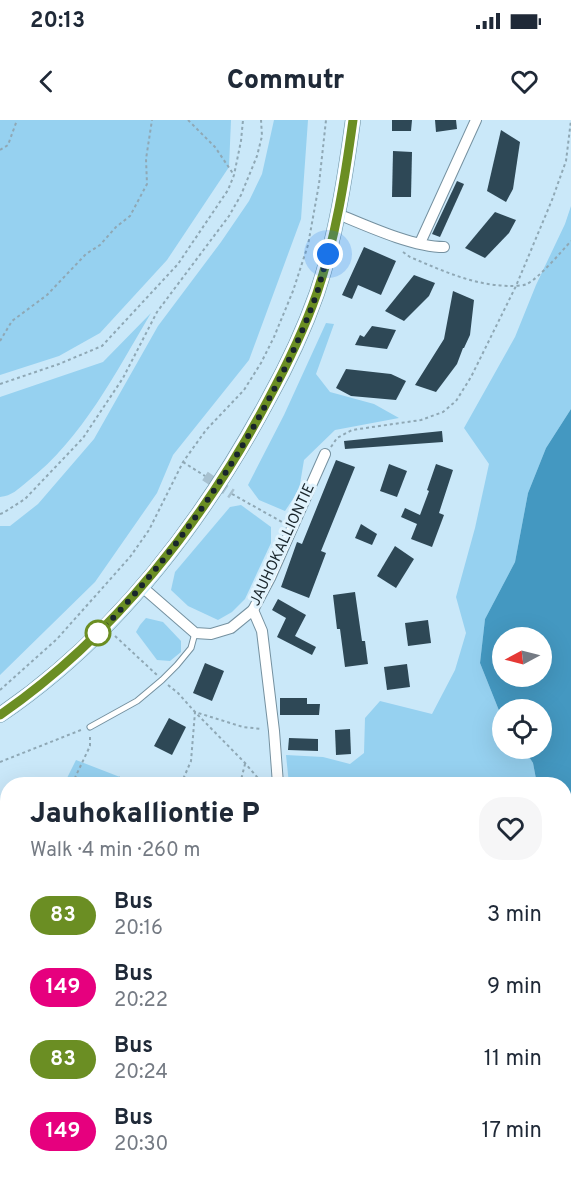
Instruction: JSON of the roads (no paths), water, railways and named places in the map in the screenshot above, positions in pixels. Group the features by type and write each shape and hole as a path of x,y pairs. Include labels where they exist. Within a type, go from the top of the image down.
{"street":[{"path":"0,715 62,667 105,627 141,586 206,503 254,426 280,379 317,292 338,214 353,120"},
{"path":"420,243 476,120"},
{"path":"338,214 420,243 435,247 444,246"},
{"name":"JAUHOKALLIONTIE","path":"195,633 211,634 231,628 253,610 270,578 326,454"},
{"path":"141,586 195,633"},
{"path":"253,610 262,631 278,777"}],"lane":[{"path":"90,727 136,701 162,680 191,648 195,633"}],"tunnel":[{"path":"205,476 232,494"}]}
